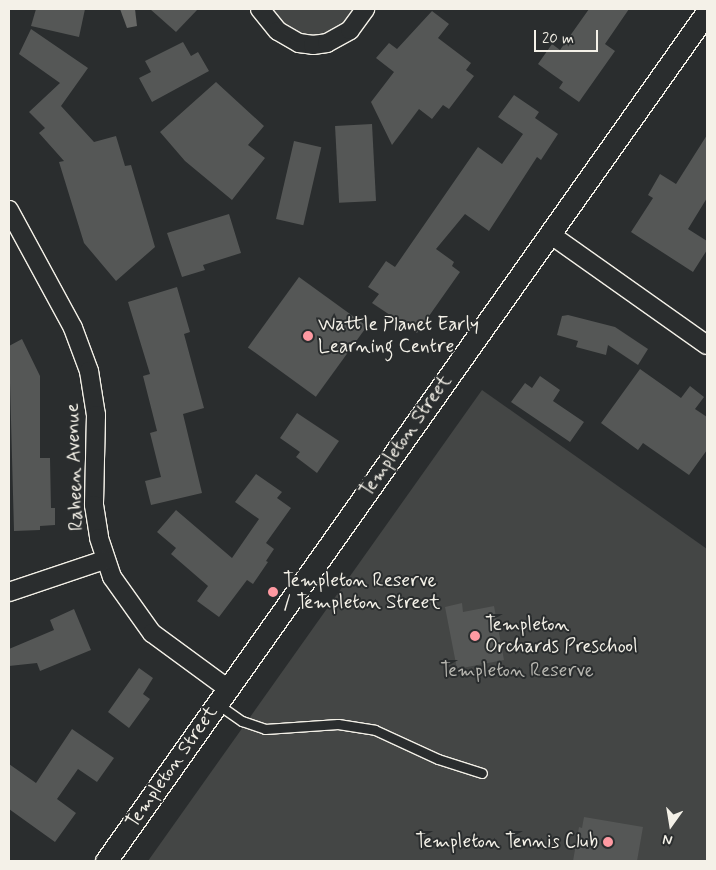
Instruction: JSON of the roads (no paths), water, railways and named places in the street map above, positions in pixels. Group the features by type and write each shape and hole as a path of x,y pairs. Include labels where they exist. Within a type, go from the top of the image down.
{"street":[{"path":"260,9 278,31 299,43 313,45 327,43 350,30 366,9"},
{"name":"Templeton Street","path":"106,861 707,12"},
{"name":"Raheen Avenue","path":"9,210 73,328 89,371 96,415 94,505 104,560 126,602 152,632 222,696"},
{"path":"550,234 707,344"},
{"path":"9,592 104,560"}],"lane":[{"path":"222,696 242,722 265,729 338,724 375,730 438,759 482,773"}],"place":[{"name":"Wattle Planet Early Learning Centre","path":"308,336"},
{"name":"Templeton Reserve / Templeton Street","path":"273,592"},
{"name":"Templeton Orchards Preschool","path":"475,636"},
{"name":"Templeton Tennis Club","path":"608,842"}],"park label":[{"name":"Templeton Reserve","path":"517,671"}]}
